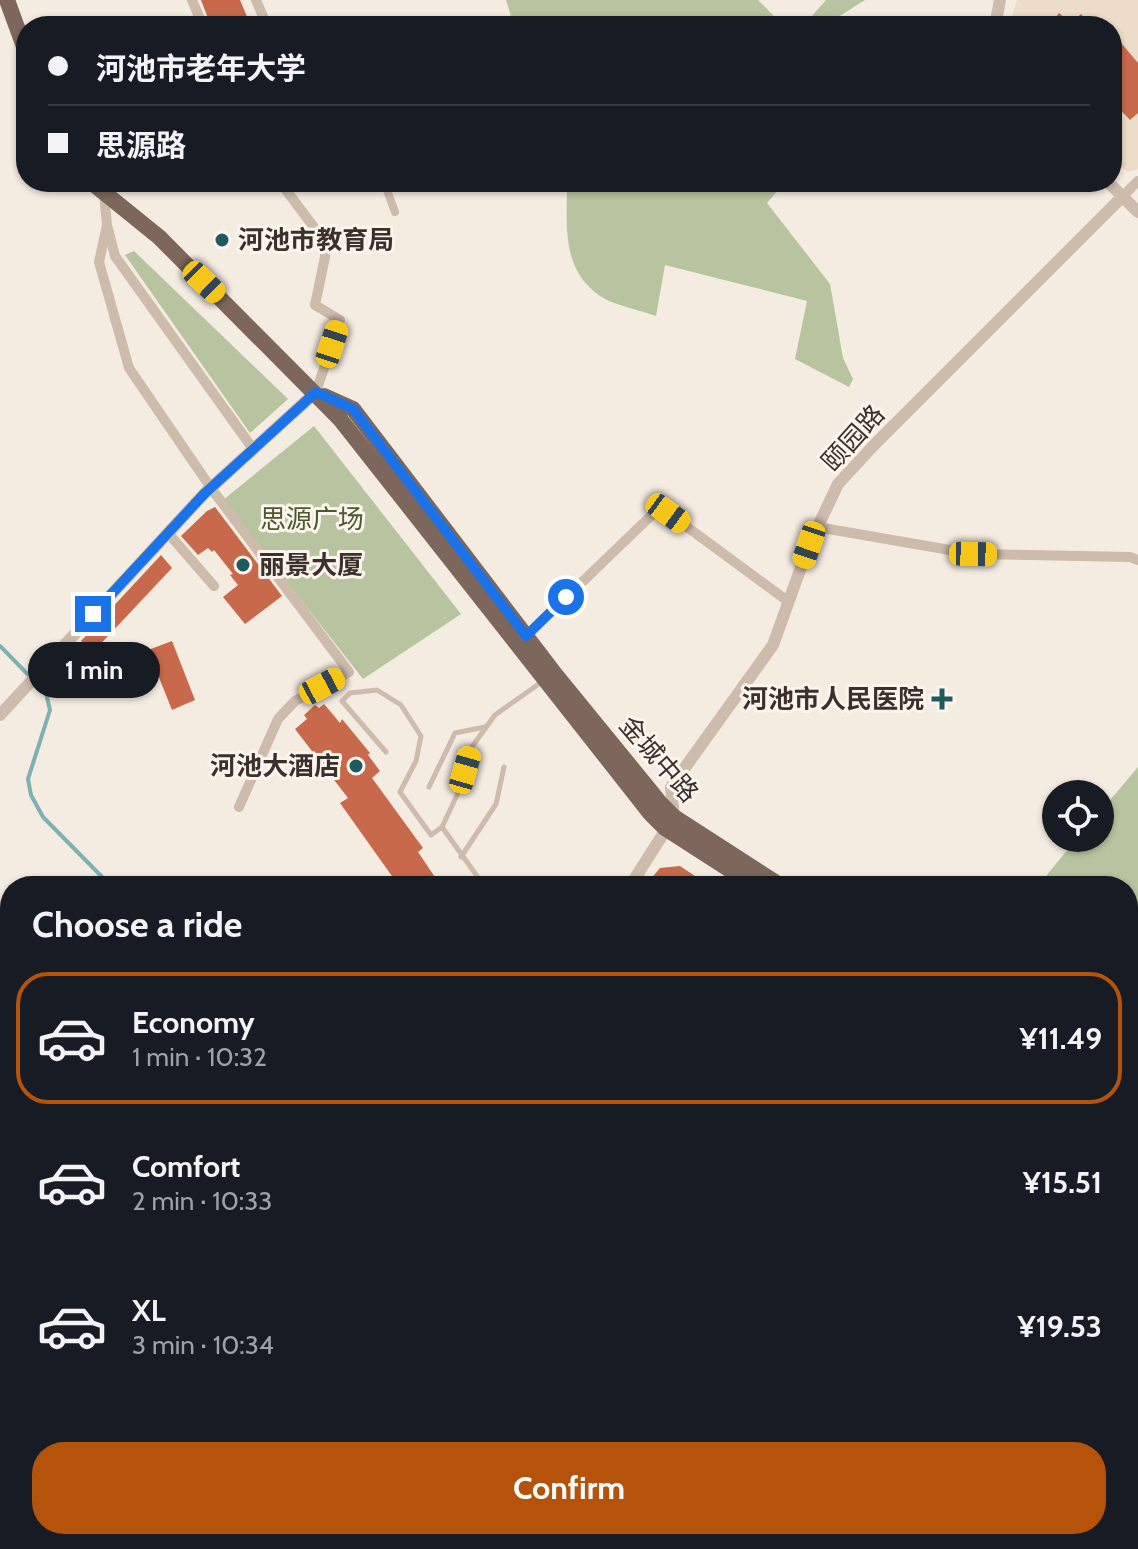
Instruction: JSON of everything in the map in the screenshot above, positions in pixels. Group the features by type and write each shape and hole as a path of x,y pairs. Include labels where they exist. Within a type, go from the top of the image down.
{"main road":[{"path":"7,0 16,25"},
{"path":"104,194 159,237 316,392 550,677"},
{"path":"316,392 353,409 526,636 550,677"},
{"name":"金城中路","path":"550,677 650,813 763,876"},
{"name":"金城中路","path":"670,823 742,876"}],"street":[{"path":"1122,197 1138,181"},
{"path":"0,715 211,488 316,392 340,320 315,305 325,242 288,192"},
{"path":"388,192 395,212"},
{"path":"1117,192 1138,212"},
{"path":"104,194 107,225 115,256 253,449"},
{"name":"颐园路","path":"636,876 670,823 671,787 773,645 817,527 838,484 1122,197"},
{"path":"107,225 99,262 129,368 211,488 349,672 295,701 278,719 239,807"},
{"path":"526,636 656,511 668,513 789,602"},
{"path":"817,527 973,554 1130,557 1138,560"},
{"path":"168,533 214,586"}],"lane":[{"path":"386,752 342,701 350,693 377,690 401,705 421,736 416,761 400,792 431,835 442,827 458,793 471,748 495,715 550,677"},
{"path":"429,787 455,733 486,727"},
{"path":"461,857 496,804 504,767"},
{"path":"442,827 477,876"}],"green space":[{"path":"506,0 758,0 774,16 511,16"},
{"path":"826,0 865,0 840,16 812,16"},
{"path":"567,192 776,192 767,203 830,284 843,358 853,379 849,387 795,359 807,301 665,265 656,316 607,300 581,277 574,263 569,248"},
{"path":"134,251 288,399 250,433 125,255"},
{"name":"思源广场","path":"314,426 461,614 363,679 223,500"},
{"path":"1138,767 1138,876 1046,876 1066,852 1114,852 1114,795"}],"shaded area":[{"path":"1017,0 1138,0 1138,169 1128,172 1122,168 1122,16 1012,16"}],"building":[{"path":"201,0 240,0 247,16 207,16"},
{"path":"1122,44 1138,63 1138,113 1130,120 1122,112"},
{"name":"丽景大厦","path":"215,507 282,596 245,624 223,597 238,585 230,575 233,574 214,550 212,552 208,548 198,555 181,536"},
{"path":"161,555 172,568 93,652 81,641"},
{"path":"172,641 195,700 172,710 148,650"},
{"path":"324,704 340,723 342,719 370,753 368,755 380,771 372,778 423,848 418,852 434,876 392,876 340,803 348,798 295,729 307,719 304,715 315,705 319,708"},
{"path":"680,866 695,876 653,876 660,868"}],"waterway":[{"path":"0,646 46,693 50,710 28,779 31,795 43,817 101,876"}],"place":[{"name":"河池市教育局","path":"222,240"},
{"name":"丽景大厦","path":"243,565"},
{"name":"河池市人民医院","path":"942,699"},
{"name":"河池大酒店","path":"356,766"}],"route":[{"path":"93,614 204,494 316,392 353,409 526,636 566,597"}]}
